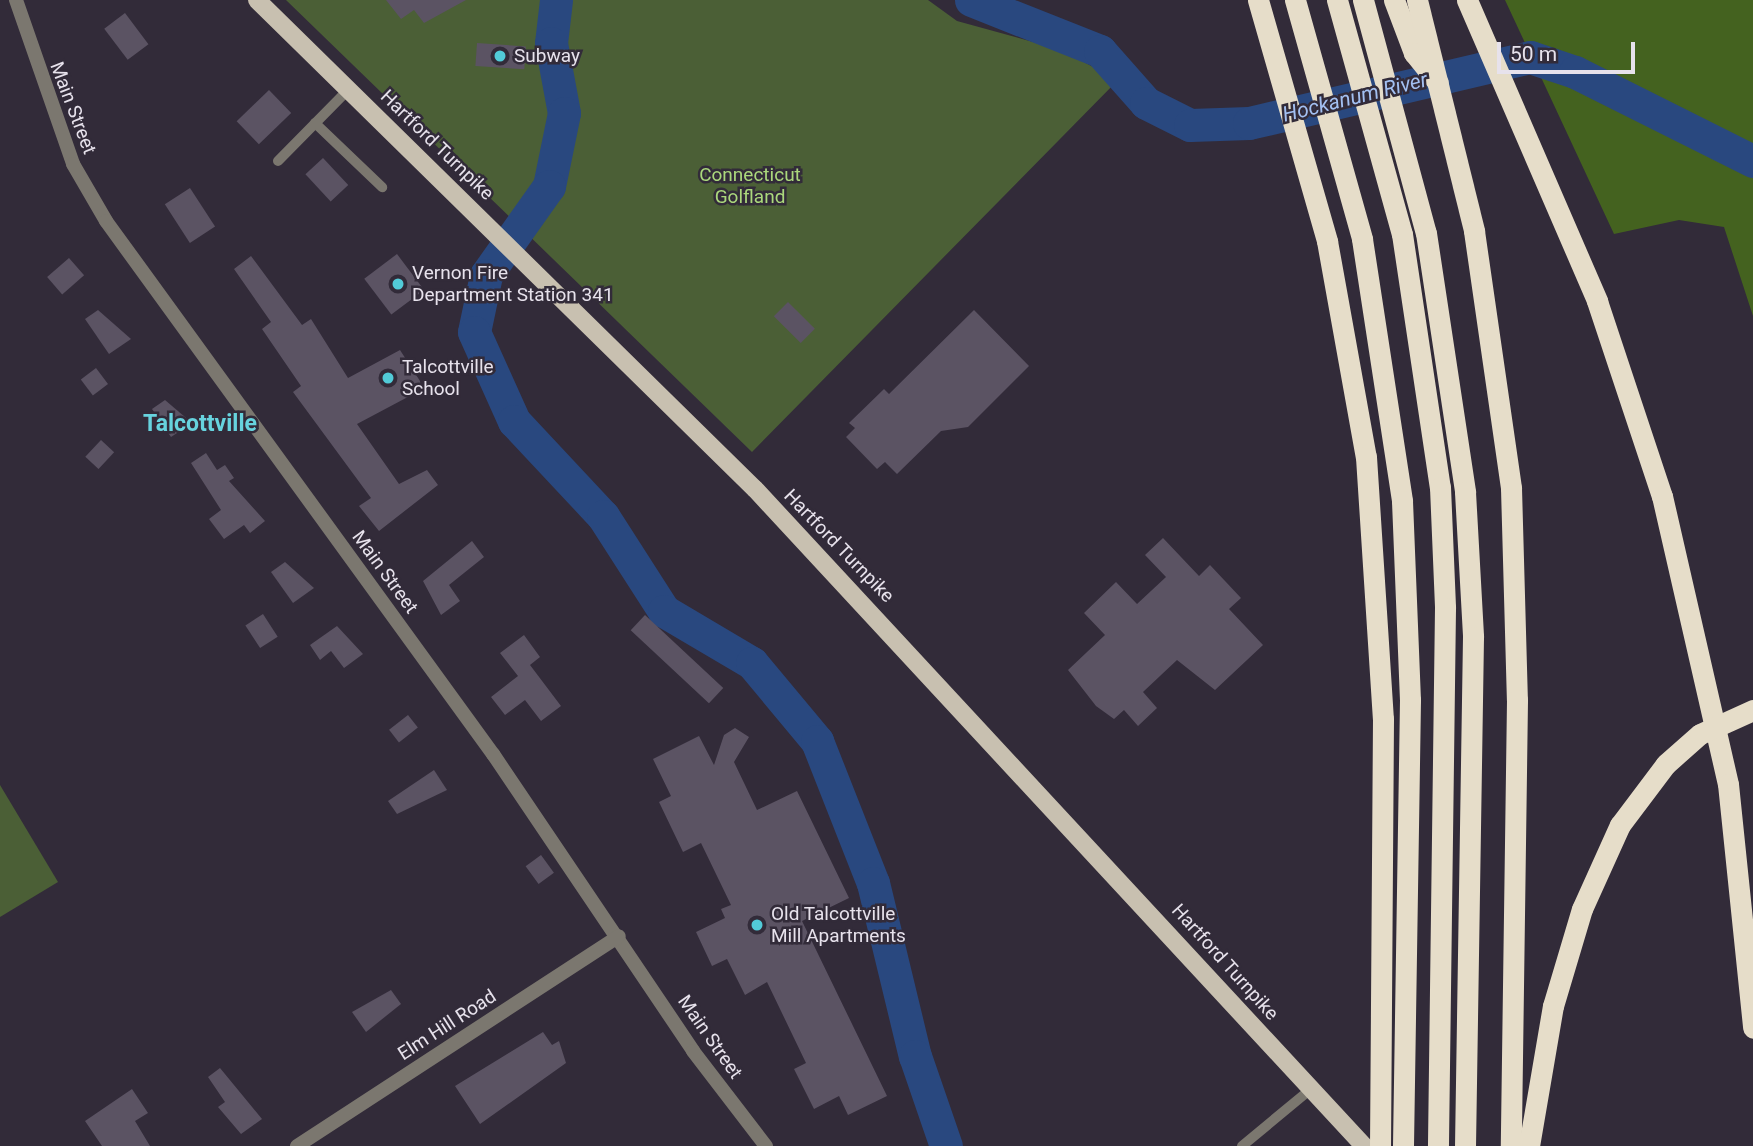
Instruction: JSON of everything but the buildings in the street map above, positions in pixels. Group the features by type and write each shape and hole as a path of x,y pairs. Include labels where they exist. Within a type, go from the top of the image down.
{"highway":[{"path":"1258,0 1308,164 1351,356 1370,502 1383,719 1380,1097 1375,1145"},
{"path":"1295,0 1342,155 1382,349 1407,582 1403,1146"},
{"path":"1337,0 1381,145 1419,331 1443,531 1438,1146"},
{"path":"1363,0 1405,138 1449,359 1471,587 1465,1146"},
{"path":"1394,0 1415,30 1442,87 1451,125 1492,332 1514,530 1511,1146"},
{"path":"1415,30 1417,0"},
{"path":"1470,7 1516,107 1610,334 1677,550 1728,784 1753,1028"},
{"path":"1529,1146 1553,1006 1582,909 1620,825 1666,764 1700,734 1753,710"}],"main road":[{"name":"Hartford Turnpike","path":"257,0 520,255 950,693 1311,1089 1375,1145"}],"street":[{"name":"Main Street","path":"16,0 73,164 106,221 766,1146"},
{"name":"Elm Hill Road","path":"297,1146 618,936"}],"lane":[{"path":"278,161 349,89"},
{"path":"316,123 382,187"},
{"path":"1242,1146 1311,1089"}],"green space":[{"name":"Connecticut Golfland","path":"286,0 928,0 957,21 1059,49 1118,80 752,452"},
{"path":"1505,0 1753,0 1753,316 1724,227 1679,220 1614,234"},
{"path":"0,785 58,882 0,917"}],"waterway":[{"path":"556,0 551,43 564,113 549,186 486,275 474,332 514,421 603,516 664,611 752,663 817,741 873,883 915,1056 946,1146"},
{"name":"Hockanum River","path":"971,0 1100,51 1146,103 1190,125 1249,123 1530,57 1575,72 1753,161"}],"place":[{"name":"Subway","path":"500,56"},
{"name":"Vernon Fire Department Station 341","path":"398,284"},
{"name":"Talcottville School","path":"388,378"},
{"name":"Old Talcottville Mill Apartments","path":"757,925"}],"district":[{"name":"Talcottville","path":"200,424"}]}
